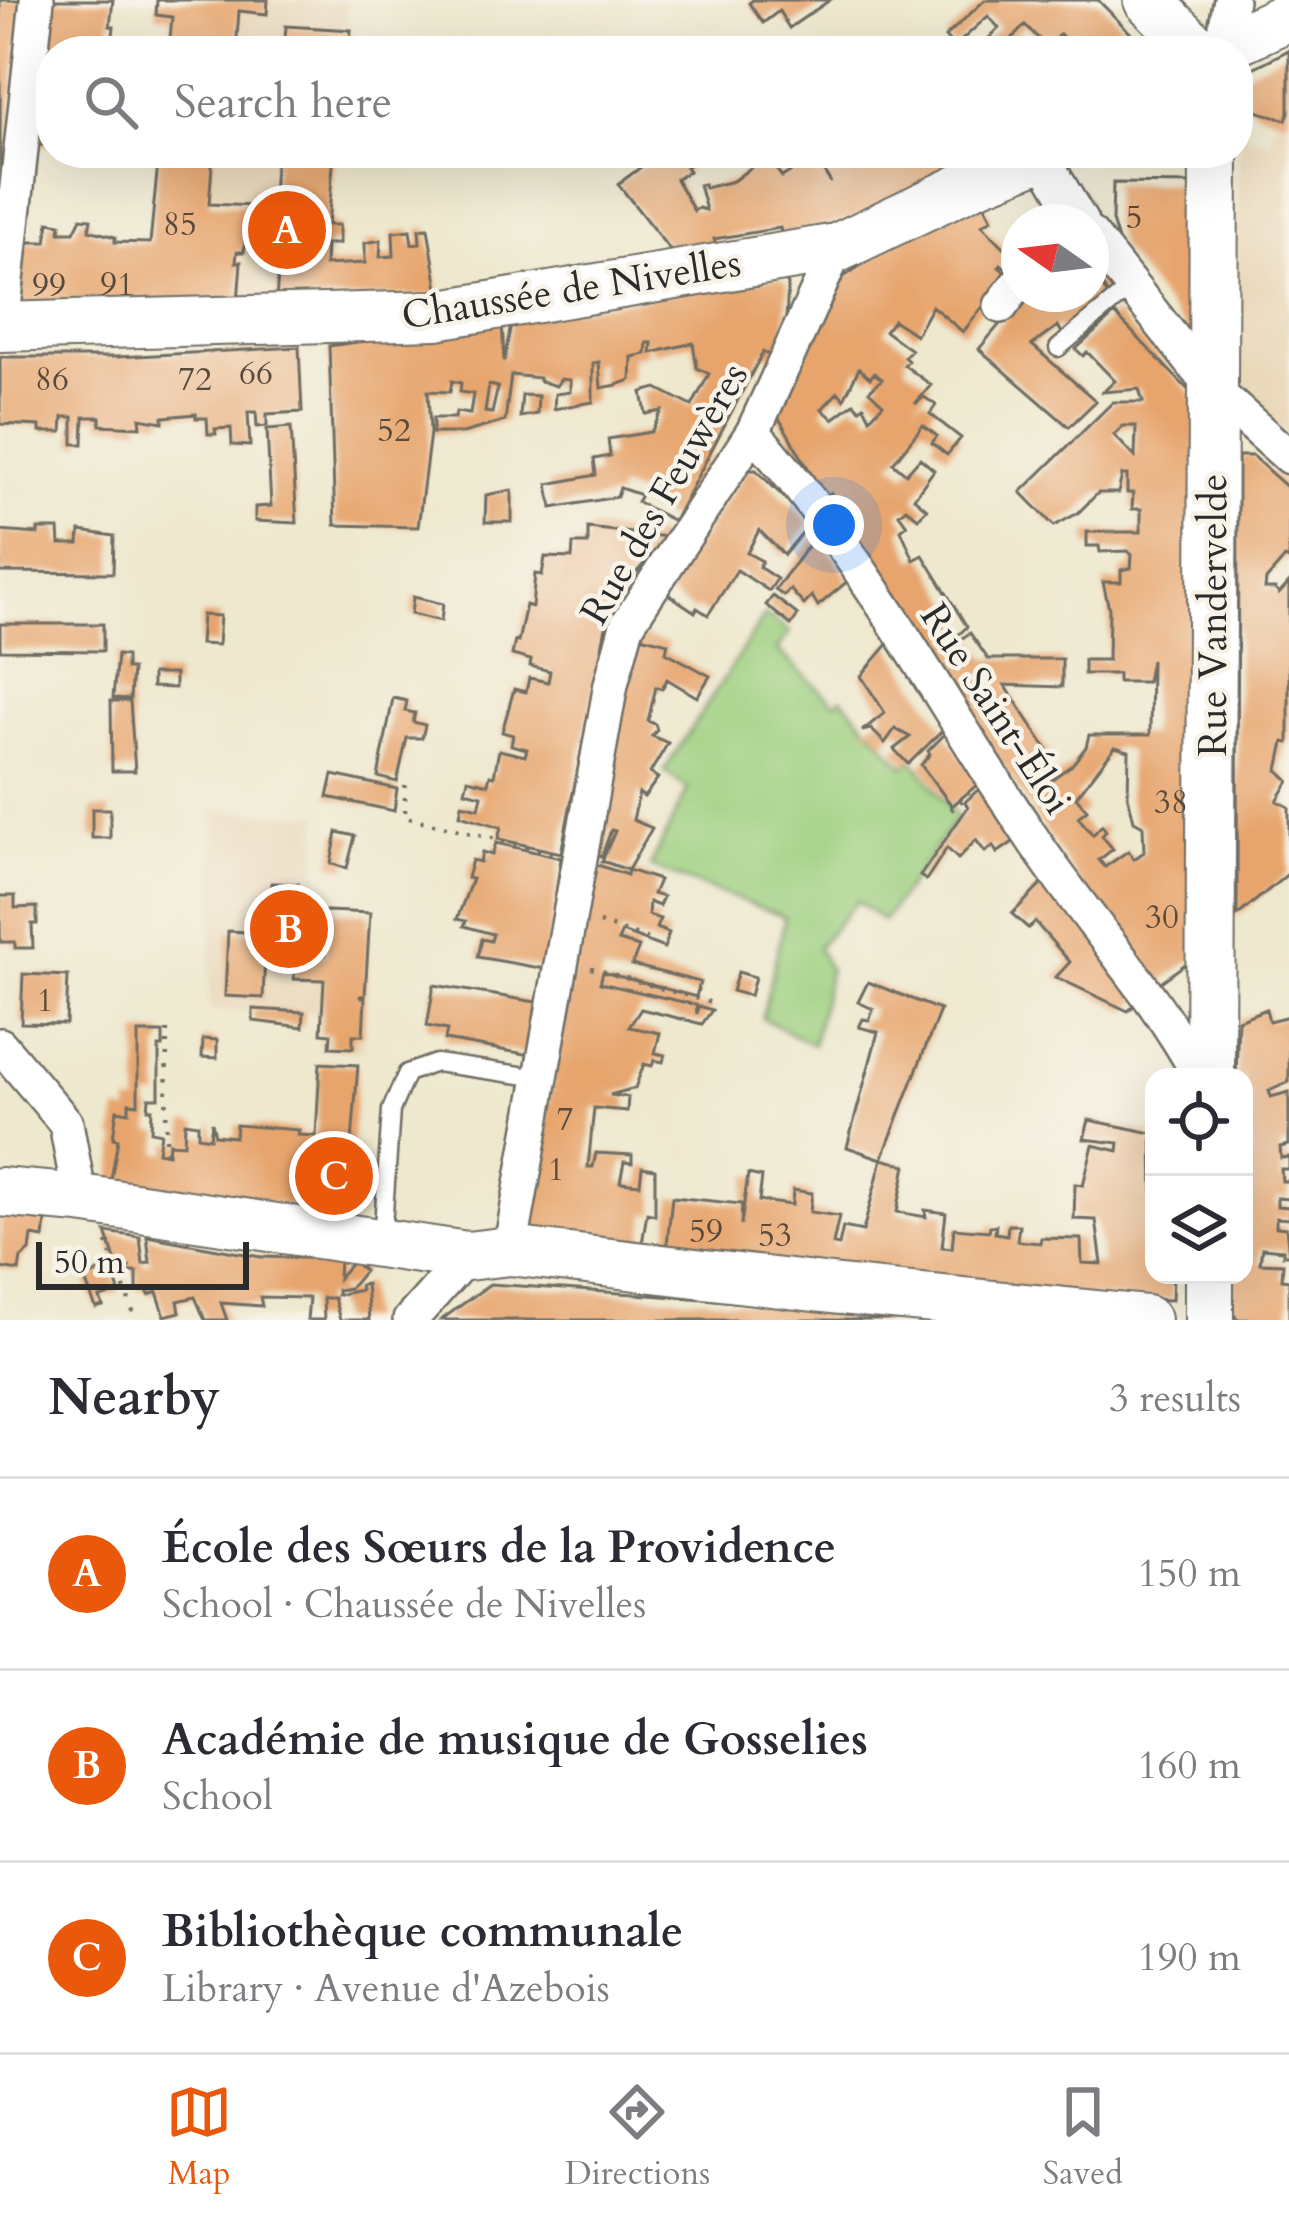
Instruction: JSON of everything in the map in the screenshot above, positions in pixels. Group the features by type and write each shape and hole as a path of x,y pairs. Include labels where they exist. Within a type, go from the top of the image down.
{"main road":[{"path":"1148,0 1217,31 1289,16"},
{"name":"Chaussée de Nivelles","path":"1,327 436,315 837,248 1010,168"},
{"name":"Rue Vandervelde","path":"1207,1068 1192,1026 1213,388 1214,168"},
{"path":"0,1192 489,1254 1146,1320"},
{"path":"1209,1284 1209,1320"}],"street":[{"path":"1,327 37,0"},
{"path":"1052,168 1071,204"},
{"name":"Rue des Feuwères","path":"489,1254 541,1078 611,684 627,625 753,432 837,248"},
{"path":"1109,259 1213,388 1289,457"},
{"name":"Rue Saint-Éloi","path":"753,432 807,492 1046,860 1192,1026 1199,1068"},
{"path":"0,1045 65,1124 86,1201"},
{"path":"410,1320 489,1254"}],"lane":[{"path":"1058,348 1130,287"},
{"path":"382,1242 391,1109 407,1073 436,1063 541,1078"}],"path":[{"path":"405,785 405,817 580,860"},
{"path":"570,914 651,940"},
{"path":"562,960 712,1003"},
{"path":"166,1022 166,1153"},
{"path":"86,1201 136,1320"}],"shaded area":[{"path":"222,0 347,0 344,36 219,36"},
{"path":"1289,115 1289,437 1237,394 1239,168 1253,168 1253,136 1270,142 1276,116"},
{"path":"212,168 334,168 323,303 240,303 246,206 211,198"},
{"path":"215,811 319,814 316,923 366,925 362,1050 318,1048 319,1013 209,1010"}],"green space":[{"path":"765,615 790,632 777,650 835,703 842,698 904,766 913,760 957,817 883,921 857,901 817,947 829,970 813,1045 762,1018 785,917 650,867 688,789 664,771"}],"building":[{"path":"0,0 23,0 3,176 0,176"},
{"path":"48,0 113,0 113,36 44,36"},
{"path":"157,0 268,0 267,14 239,11 237,36 170,36 172,17 156,15"},
{"path":"830,0 789,28 779,11 763,23 749,3"},
{"path":"985,0 1098,0 1133,36 1036,36 1025,25 1014,36 991,36 999,28 988,16 966,36 946,36"},
{"path":"286,26 351,30 350,36 285,36"},
{"path":"1289,50 1286,120 1253,108 1253,68"},
{"path":"158,168 212,168 209,204 254,206 251,242 245,242 244,252 237,252 236,262 241,262 238,302 23,305 16,298 22,242 46,242 49,222 61,224 60,232 74,232 81,218 91,219 89,230 115,237 115,242 150,243"},
{"path":"275,168 333,168 328,225 339,225 339,244 326,244 325,265 365,263 365,243 381,240 380,257 394,256 393,232 410,230 412,244 420,243 419,229 428,228 439,295 276,301 282,222 271,221"},
{"path":"640,168 687,168 689,171 676,179 694,211 706,210 699,185 705,188 733,181 750,168 775,168 782,177 796,168 822,168 831,183 822,168 970,168 849,219 782,237 780,228 714,239 718,252 677,259 618,184"},
{"path":"1113,183 1195,184 1196,343 1120,247 1112,221"},
{"path":"980,196 992,219 982,225 1001,244 1001,277 992,288 1000,295 985,304 963,332 932,306 916,335 893,320 885,331 911,350 904,365 931,385 915,404 924,397 936,405 930,414 961,438 947,455 932,443 937,436 923,425 893,463 906,474 920,458 934,470 914,498 927,509 918,518 906,508 899,514 907,525 901,530 914,560 923,555 967,627 957,636 959,640 970,633 988,659 1062,659 1062,687 1005,685 1049,752 1034,762 1048,782 1072,765 1089,735 1150,735 1151,660 1147,682 1118,682 1118,674 1084,674 1084,660 1108,660 1109,609 1103,582 1121,582 1121,570 1131,568 1132,555 1087,546 1087,532 1141,532 1141,509 1132,509 1127,475 1122,475 1118,493 1098,493 1078,513 1054,526 1021,492 1113,402 1143,402 1139,389 1103,392 1115,381 1087,352 1083,356 1076,349 1115,314 1196,398 1195,957 1154,987 1111,931 869,560 831,493 825,497 777,415 842,278 901,238","holes":["859,368 870,378 874,373 882,379 869,391 883,404 870,418 864,406 860,409 854,403 833,419 822,409 838,392 844,399","1123,426 1136,426 1135,457 1114,435","1115,747 1129,751 1128,796 1134,821 1143,826 1144,852 1134,859 1128,851 1105,867 1099,860 1113,849 1102,836 1106,831 1102,825 1093,835 1078,817 1087,810 1076,797"]},
{"path":"781,277 788,284 785,336 776,359 763,352 674,521 637,502 641,495 620,488 617,497 552,508 548,484 596,475 594,459 610,456 608,439 651,432 662,411 646,414 642,392 657,388 692,406 709,374 697,368 693,343 651,353 652,343 647,343 646,354 632,357 631,380 617,385 601,388 599,362 593,363 593,402 554,409 555,394 570,392 570,380 561,379 556,386 539,378 511,375 505,421 463,433 433,433 433,418 470,414 473,394 460,392 461,383 452,381 450,392 428,391 430,433 418,527 335,525 329,346 502,321 504,362 512,319","holes":["489,385 498,387 492,413 485,412"]},
{"path":"1010,312 1093,312 1064,337 1058,326 1032,345 1096,401 1069,427 979,349"},
{"path":"299,347 302,412 267,414 267,426 257,427 256,412 248,412 250,446 232,445 231,428 208,434 207,418 196,418 196,414 163,417 163,422 140,418 141,427 100,425 100,417 84,417 83,444 73,444 73,417 63,417 62,432 0,424 0,357 118,357"},
{"path":"522,395 538,396 537,414 520,417"},
{"path":"291,427 297,523 255,521 255,507 271,506 267,429"},
{"path":"1238,456 1252,456 1289,489 1289,560 1285,558 1266,580 1265,589 1279,594 1289,583 1289,743 1284,742 1278,770 1289,781 1277,801 1289,807 1289,873 1237,916"},
{"path":"747,470 756,470 810,523 784,555 759,530 747,553 762,561 759,567 777,579 769,591 737,570 708,615 697,608 695,612 665,592"},
{"path":"512,490 512,522 485,522 486,495"},
{"path":"588,528 667,537 611,602 561,853 498,839 501,827 460,815 462,804 479,808 482,795 465,791 468,779 488,784 499,750 525,756 527,749 511,745 513,735 502,732 514,689 526,692 529,678 548,682 550,671 512,655 515,641 526,605 532,607 535,574 542,575 545,557 572,558 573,544 588,544"},
{"path":"38,529 59,529 60,544 79,544 80,531 114,536 113,573 0,572 0,531 38,534"},
{"path":"818,532 849,580 818,606 812,596 804,605 790,589 784,596 775,590"},
{"path":"773,596 798,615 791,625 766,605"},
{"path":"413,597 443,604 441,621 411,614"},
{"path":"202,615 220,616 218,645 200,644"},
{"path":"0,624 103,624 103,651 0,650"},
{"path":"637,635 668,643 666,652 710,676 697,697 667,679 662,689 656,687 648,721 657,730 652,736 668,743 650,773 658,778 644,797 639,793 633,820 652,828 628,870 602,861 615,831 611,830 602,856 588,850"},
{"path":"889,643 945,728 908,764 894,749 910,737 895,729 885,743 871,729 862,731 885,713 861,676"},
{"path":"117,655 126,656 126,669 132,669 130,699 113,698"},
{"path":"152,674 175,674 175,688 152,687"},
{"path":"393,698 407,701 405,711 415,713 413,722 425,725 422,738 407,738 397,782 378,777"},
{"path":"111,701 130,701 135,771 112,771"},
{"path":"946,733 978,784 952,806 921,765"},
{"path":"333,775 397,789 394,811 328,797"},
{"path":"982,786 1016,840 997,853 993,846 985,852 976,840 958,859 947,848 926,880 920,876 968,807 965,802"},
{"path":"92,809 110,809 110,838 92,838"},
{"path":"337,832 355,836 347,868 331,864"},
{"path":"496,843 561,858 545,969 478,957 482,939 491,941 493,934 464,926 466,921 457,919 472,879 467,878 472,860 480,862 482,852 492,855"},
{"path":"592,863 627,875 628,870 659,880 653,894 663,897 659,906 649,902 648,915 660,919 656,928 669,933 664,948 622,932 618,941 639,947 632,965 700,982 696,997 603,972 600,983 696,1005 697,1014 698,1006 712,1010 702,1024 641,1009 629,1027 660,1033 655,1053 665,1055 663,1062 644,1064 635,1088 610,1095 628,1097 627,1111 594,1108 588,1167 593,1167 596,1153 632,1155 632,1163 624,1162 620,1182 640,1184 642,1167 655,1169 655,1215 647,1213 641,1250 526,1229"},
{"path":"1047,879 1141,999 1128,1011 1056,977 1070,962 1035,922 1028,928 1012,914"},
{"path":"272,883 298,884 297,910 270,909"},
{"path":"0,896 15,896 15,908 37,907 33,948 0,942"},
{"path":"370,913 365,996 359,996 365,999 363,1035 353,1035 353,1048 330,1047 331,1034 321,1033 324,980 294,979 295,954 325,955 326,939 297,937 299,914"},
{"path":"228,931 266,933 263,998 225,996"},
{"path":"738,972 755,977 750,996 732,991"},
{"path":"23,974 68,976 66,1024 21,1023"},
{"path":"868,982 940,1010 882,1159 847,1147 878,1032 859,1027 873,1009 858,1002"},
{"path":"434,985 536,1002 531,1055 445,1040 447,1030 427,1026"},
{"path":"253,1009 304,1012 303,1027 253,1021"},
{"path":"1266,1009 1269,1021 1289,1016 1289,1082 1269,1091 1271,1097 1289,1092 1289,1145 1280,1147 1281,1158 1289,1157 1289,1169 1281,1169 1282,1181 1289,1181 1289,1199 1277,1198 1277,1206 1289,1207 1289,1219 1276,1218 1276,1227 1286,1228 1289,1255 1262,1248 1260,1263 1283,1264 1282,1279 1289,1280 1289,1320 1238,1319 1230,1311 1232,1284 1253,1284 1253,1068 1236,1068 1238,1020"},
{"path":"138,1033 163,1033 159,1098 149,1098 148,1109 152,1109 151,1131 161,1133 158,1152 168,1154 169,1143 184,1144 185,1122 198,1124 198,1136 210,1138 212,1122 215,1135 235,1137 236,1125 299,1130 298,1135 316,1136 320,1063 358,1065 347,1206 314,1195 311,1209 111,1180 117,1110 129,1112 129,1103 138,1104"},
{"path":"203,1039 217,1040 217,1058 202,1057"},
{"path":"1089,1120 1145,1132 1145,1284 1173,1284 1172,1300 1037,1296 666,1254 672,1197 742,1204 741,1225 748,1174 762,1177 759,1201 792,1205 793,1190 812,1193 810,1212 839,1216 833,1244 839,1245 843,1227 863,1231 882,1159 906,1165 897,1212 926,1217 925,1210 946,1213 942,1247 952,1248 954,1228 989,1231 996,1225 995,1233 1007,1235 1008,1225 1019,1225 1017,1241 1081,1239 1082,1263 1102,1264 1096,1220 1074,1219 1075,1184 1083,1185 1093,1145 1118,1151 1119,1143 1084,1139"},
{"path":"0,1215 46,1221 44,1238 32,1236 19,1271 0,1268"},
{"path":"106,1232 140,1237 143,1264 150,1263 147,1236 261,1257 339,1259 338,1278 353,1261 364,1271 350,1288 337,1290 337,1295 361,1290 360,1285 366,1284 369,1320 340,1320 334,1298 323,1298 324,1320 307,1320 309,1298 260,1297 262,1306 221,1303 227,1320 205,1320 195,1297 178,1301 180,1312 165,1316 157,1292 149,1295 147,1290 137,1290 137,1272 128,1272 129,1268 119,1272"},
{"path":"111,1264 119,1292 100,1298 103,1306 96,1308 85,1280"},
{"path":"490,1284 705,1299 917,1320 441,1320"}],"place":[{"name":"École des Sœurs de la Providence","path":"287,230"},
{"name":"Académie de musique de Gosselies","path":"289,929"},
{"name":"Bibliothèque communale","path":"334,1176"}]}
